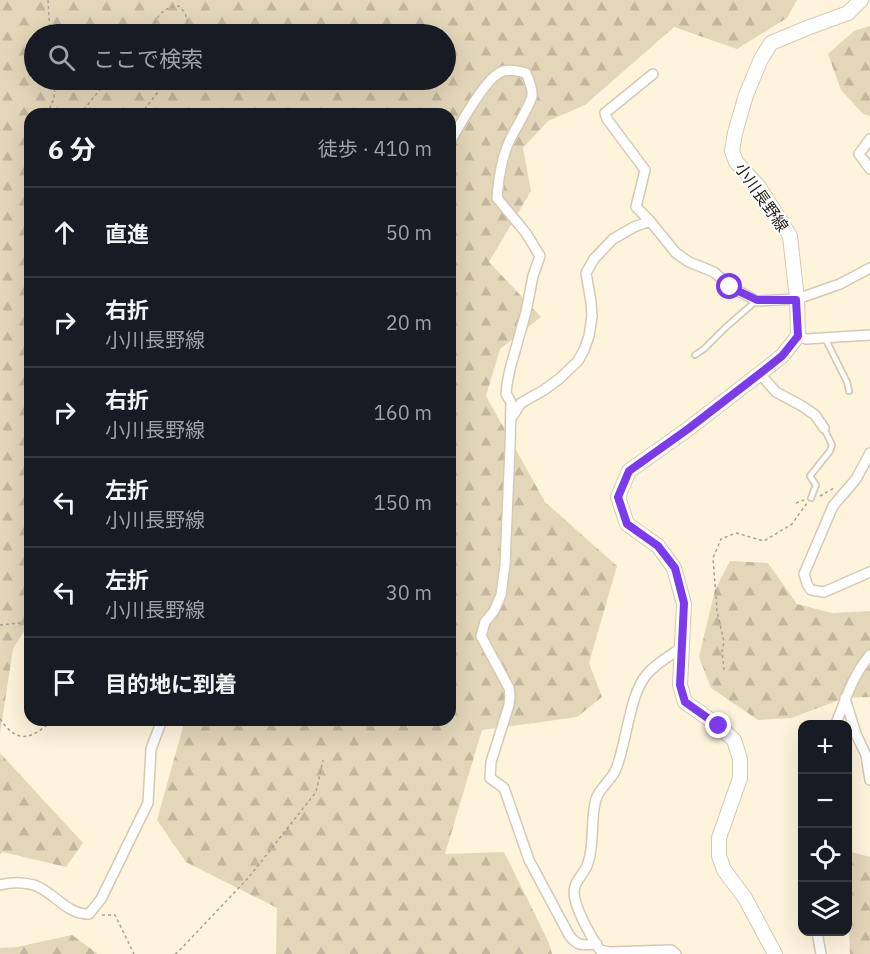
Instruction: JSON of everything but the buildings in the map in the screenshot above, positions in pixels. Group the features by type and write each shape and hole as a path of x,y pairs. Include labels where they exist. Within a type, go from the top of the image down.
{"main road":[{"name":"小川長野線","path":"798,336 790,236 759,187 736,162 732,151 735,133 746,95 761,59 771,43 848,13 861,0"},
{"path":"774,954 745,898 724,870 718,856 719,838 740,778 740,759 734,740 719,726 685,702 680,685 684,603 675,568 658,546 627,524 618,497 629,471 760,374 782,356 798,336"}],"street":[{"path":"456,132 488,82 498,73 509,70 526,73 532,96 512,135 500,171 497,198 526,233 540,256 510,369 506,394 511,402 511,419 505,565 501,595 494,611 485,622 481,636 509,688 510,696 491,762 490,778 504,788 530,861 568,935 575,943 597,944"},
{"path":"653,74 605,113 607,119 645,170 636,207 676,253 689,262 714,272 730,287 757,300 796,300 840,284 870,268"},
{"path":"870,139 859,154 870,169"},
{"path":"511,419 521,403 559,379 578,361 584,350 592,316 586,273 594,259 613,239 650,221"},
{"path":"798,336 806,339 870,335"},
{"path":"760,374 776,392 815,415 824,428"},
{"path":"870,453 856,479 833,506 804,574 812,590 824,592 870,572"},
{"path":"676,954 671,950 609,952 600,950 576,906 574,887 589,862 596,799 616,770 636,694 648,673 681,648"},
{"path":"837,720 858,669 870,655"},
{"path":"845,698 856,734 866,754 870,780"},
{"path":"0,885 12,882 35,886 70,909 89,914 102,899 148,803 151,749 160,726"},
{"path":"817,936 821,954"}],"lane":[{"path":"695,355 757,300"},
{"path":"825,338 848,382 849,391"},
{"path":"811,498 816,485 810,476 830,451 832,445 824,428"}],"path":[{"path":"48,0 49,24"},
{"path":"154,24 165,9 179,6 185,12 188,24"},
{"path":"50,108 54,99 54,90"},
{"path":"84,108 98,90"},
{"path":"146,108 159,90"},
{"path":"796,503 817,498 835,488"},
{"path":"724,670 722,651 724,642 717,611 713,558 721,539 736,533 764,541 792,524 811,498"},
{"path":"0,625 24,623"},
{"path":"0,719 10,731 19,736 27,737 46,726"},
{"path":"175,954 249,877 316,792 323,760"},
{"path":"89,914 115,915 134,954"}],"green space":[{"path":"0,0 797,0 787,18 737,49 674,27 585,105 548,121 523,148 531,191 489,262 541,317 500,349 486,396 545,502 617,566 589,663 602,697 577,717 482,730 445,854 504,852 549,943 552,954 276,954 277,908 186,862 157,820 183,726 456,726 456,108 24,108 24,632 13,649 0,734"},
{"path":"870,26 870,116 863,114 841,90 828,54 854,31"},
{"path":"730,561 768,563 797,604 832,613 870,611 870,697 845,698 791,718 758,720 711,688 699,657 715,590"},
{"path":"0,753 83,843 66,867 3,852 0,854"},
{"path":"852,852 870,857 870,954 850,954"},
{"path":"72,935 98,954 0,954 0,948 17,947"}],"route":[{"path":"719,726 685,702 680,685 684,603 675,568 658,546 627,524 618,497 629,471 688,429 782,356 798,336 796,300 757,300 730,287"}]}
